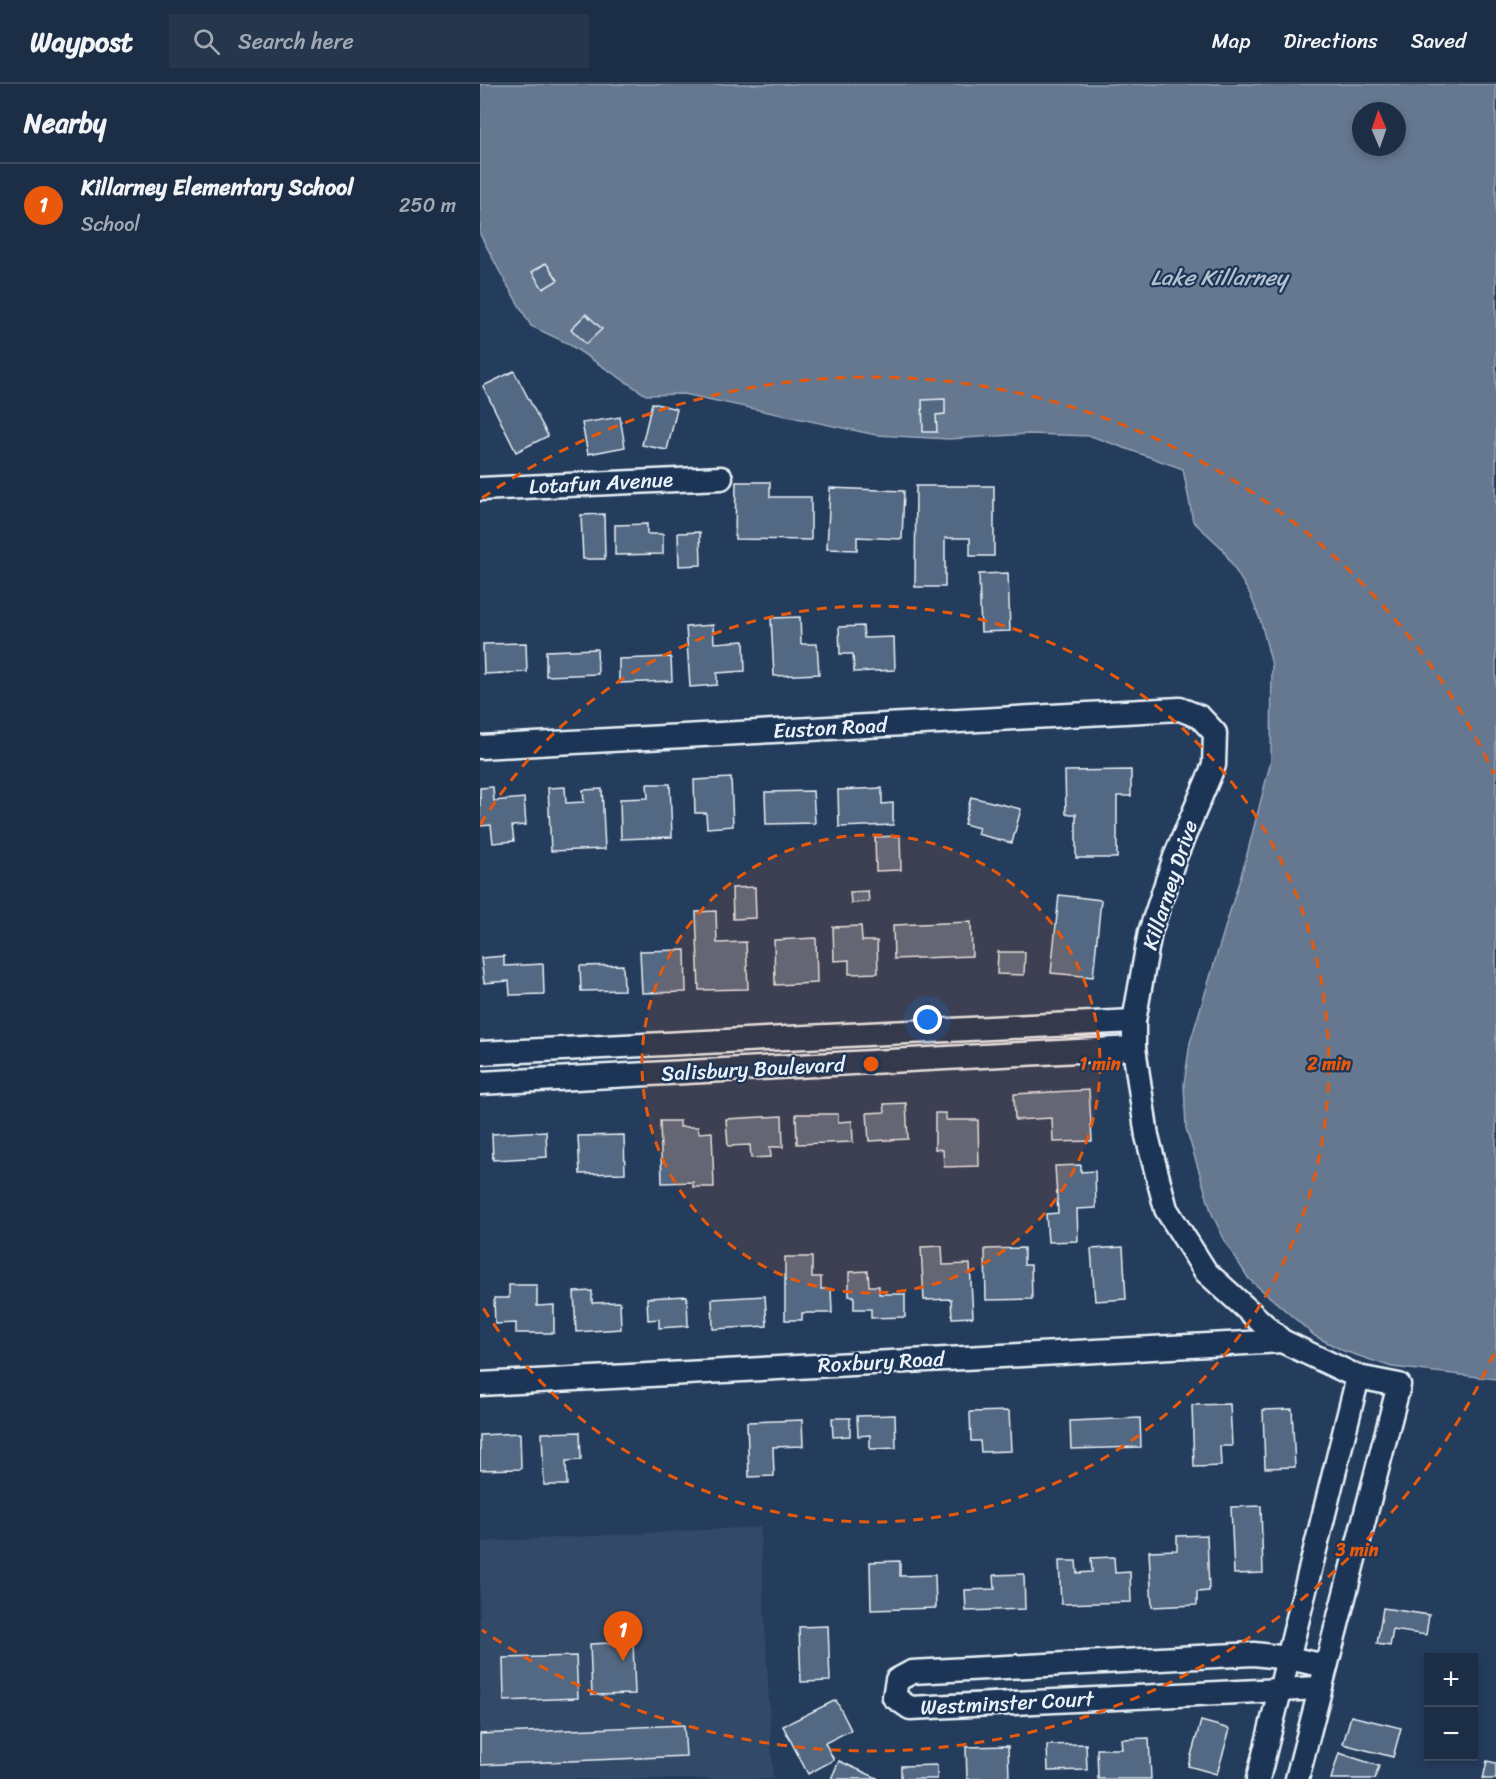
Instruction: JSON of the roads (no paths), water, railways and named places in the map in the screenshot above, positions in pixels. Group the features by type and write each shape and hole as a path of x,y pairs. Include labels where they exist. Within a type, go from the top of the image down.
{"street":[{"name":"Lotafun Avenue","path":"480,489 721,478"},
{"name":"Euston Road","path":"480,747 1180,709"},
{"name":"Killarney Drive","path":"1180,709 1200,717 1215,734 1214,765 1175,857 1150,932 1134,1021 1134,1048 1147,1136 1166,1209 1206,1272 1282,1341 1358,1377 1399,1385 1326,1666"},
{"name":"Salisbury Boulevard","path":"480,1053 1134,1021"},
{"name":"Salisbury Boulevard","path":"480,1083 1134,1048"},
{"name":"Roxbury Road","path":"480,1384 1282,1341"},
{"path":"1257,1779 1358,1377"},
{"name":"Westminster Court","path":"1320,1688 910,1708 894,1697 897,1680 912,1672 1254,1654 1326,1666"},
{"path":"1297,1779 1326,1666"}],"water":[{"name":"Lake Killarney","path":"480,84 1496,84 1496,1379 1392,1367 1344,1351 1315,1336 1249,1279 1227,1245 1212,1214 1186,1128 1184,1084 1190,1043 1245,862 1271,761 1272,665 1261,622 1250,594 1222,548 1193,521 1183,469 1091,436 1028,434 949,439 876,435 684,394 646,395 567,343 531,326 480,234"}],"place":[{"name":"Killarney Elementary School","path":"623,1661"}]}
